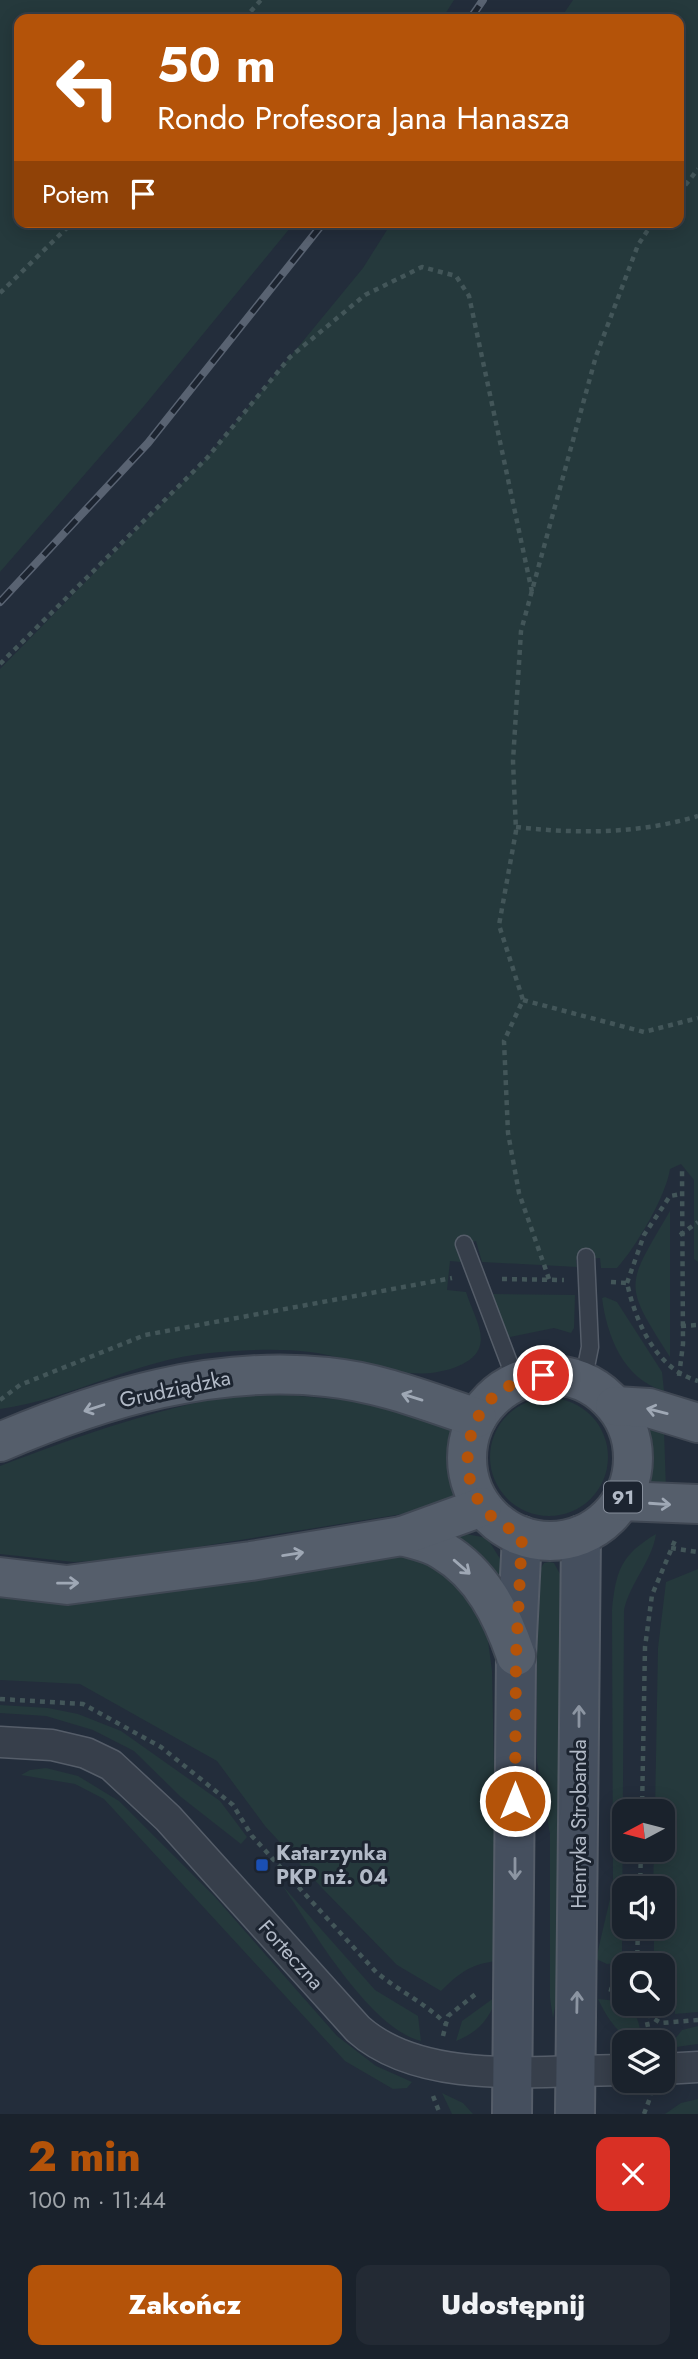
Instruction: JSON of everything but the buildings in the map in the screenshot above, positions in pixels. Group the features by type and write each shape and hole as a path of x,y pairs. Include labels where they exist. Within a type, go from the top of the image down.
{"main road":[{"name":"Grudziądzka","path":"0,1442 36,1426 140,1393 218,1376 258,1373 328,1377 376,1386 477,1418"},
{"name":"91","path":"543,1375 570,1377 583,1382 595,1387 615,1406 629,1430 633,1454 631,1478 621,1501 610,1515 581,1535 560,1540 522,1536 496,1520 482,1507 471,1482 467,1460 469,1438 477,1418 494,1396 516,1381 543,1375"},
{"path":"615,1406 649,1408 698,1423"},
{"name":"91","path":"621,1501 698,1504"},
{"path":"0,1577 67,1585 251,1561 402,1536 482,1507"},
{"path":"402,1536 443,1550 479,1582 503,1618 516,1656"}],"street":[{"name":"Henryka Strobanda","path":"575,2114 581,1535"},
{"path":"512,2114 516,1656 522,1536"},
{"name":"Forteczna","path":"0,1742 52,1745 86,1753 111,1765 167,1818 372,2041 406,2058 436,2065 513,2070 612,2070"},
{"path":"675,2068 698,2067"}],"lane":[{"path":"464,1244 516,1381"},
{"path":"583,1382 590,1347 586,1257"}],"path":[{"path":"248,14 261,0"},
{"path":"684,186 698,169"},
{"path":"0,293 67,228"},
{"path":"549,1279 519,1193 508,1133 505,1041 523,1000 499,925 516,827 513,761 521,631 596,356 638,245 649,228"},
{"path":"0,664 207,458 290,358 365,295 422,267 456,276 469,296 532,593"},
{"path":"516,827 561,832 610,830 667,825 698,816"},
{"path":"523,1000 644,1032 698,1018"},
{"path":"627,1283 644,1235 670,1196 681,1194"},
{"path":"680,1235 698,1222"},
{"path":"0,1400 20,1385 145,1335 449,1278"},
{"path":"681,1326 698,1325"},
{"path":"679,1375 698,1381"},
{"path":"671,1548 698,1552"},
{"path":"252,1836 376,1972 397,1989 429,2007 446,2024"},
{"path":"649,2016 661,2023 698,2020"}],"green space":[{"path":"0,0 454,0 445,14 14,14 14,228 290,228 144,406 0,572"},
{"path":"573,0 698,0 698,1262 694,1259 694,1180 681,1164 670,1169 663,1193 649,1221 617,1268 601,1268 600,1258 576,1260 577,1267 482,1262 476,1241 455,1246 461,1262 450,1261 447,1290 466,1292 481,1334 477,1352 456,1367 419,1374 298,1351 210,1353 157,1363 53,1397 0,1409 0,669 207,458 363,268 388,228 684,228 684,14 563,14"},
{"path":"670,1211 670,1357 637,1298 636,1284 645,1255"},
{"path":"493,1294 575,1295 574,1328 571,1333 554,1328 510,1337 505,1335"},
{"path":"602,1298 617,1302 662,1372 664,1391 638,1377 620,1354 604,1312"},
{"path":"254,1392 367,1402 453,1423 451,1464 458,1505 122,1559 74,1562 0,1554 0,1466 125,1422"},
{"path":"549,1398 572,1402 591,1415 604,1434 608,1457 604,1480 591,1499 572,1512 549,1516 526,1512 507,1499 494,1480 490,1457 494,1434 507,1415 526,1402"},
{"path":"647,1424 664,1430 666,1490 644,1487"},
{"path":"456,1532 487,1538 511,1576 511,1590 453,1539"},
{"path":"656,1534 624,1610 623,1799 613,1799 612,1610 622,1565 644,1542"},
{"path":"402,1556 437,1565 484,1611 492,1671 498,1961 466,1970 441,1991 397,1965 265,1826 217,1761 80,1684 0,1680 0,1591 53,1598 120,1598"},
{"path":"544,1563 554,1563 560,1574 557,1997 553,2018 550,1998 550,1834 537,1761 537,1575"},
{"path":"698,1569 698,2012 675,2014 675,1953 654,1953 654,1939 675,1939 675,1876 653,1876 654,1862 676,1862 676,1799 655,1799 658,1648 666,1582"},
{"path":"0,1705 48,1708 78,1714 121,1731 220,1801 247,1837 241,1844 181,1797 134,1751 93,1730 46,1716 0,1713"},
{"path":"46,1768 78,1776 119,1801 215,1897 337,2036 376,2066 412,2082 407,2088 393,2089 345,2061 104,1799 75,1784 21,1775 30,1770"},
{"path":"613,1862 623,1862 622,1876 613,1876"},
{"path":"282,1885 375,1990 418,2016 421,2041 401,2032 362,1997 325,1950"},
{"path":"612,1890 612,1939 622,1939 622,1953 612,1953 612,1964 596,1959"},
{"path":"498,1995 483,2023 456,2041 462,2021"},
{"path":"598,1999 612,2001 612,2016 635,2016 641,2030 618,2030"},
{"path":"698,2026 698,2044 676,2047 675,2039 682,2030"},
{"path":"442,2093 463,2103 473,2114 452,2114"},
{"path":"698,2099 698,2114 665,2114 681,2103"}],"railway":[{"path":"473,14 483,0"},
{"path":"0,602 148,443 319,228"}],"place":[{"name":"Katarzynka PKP nż. 04","path":"262,1865"}],"route":[{"path":"515,1801 516,1656 522,1536 496,1520 482,1507 471,1482 467,1460 469,1438 477,1418 494,1396 516,1381 543,1375"}]}
